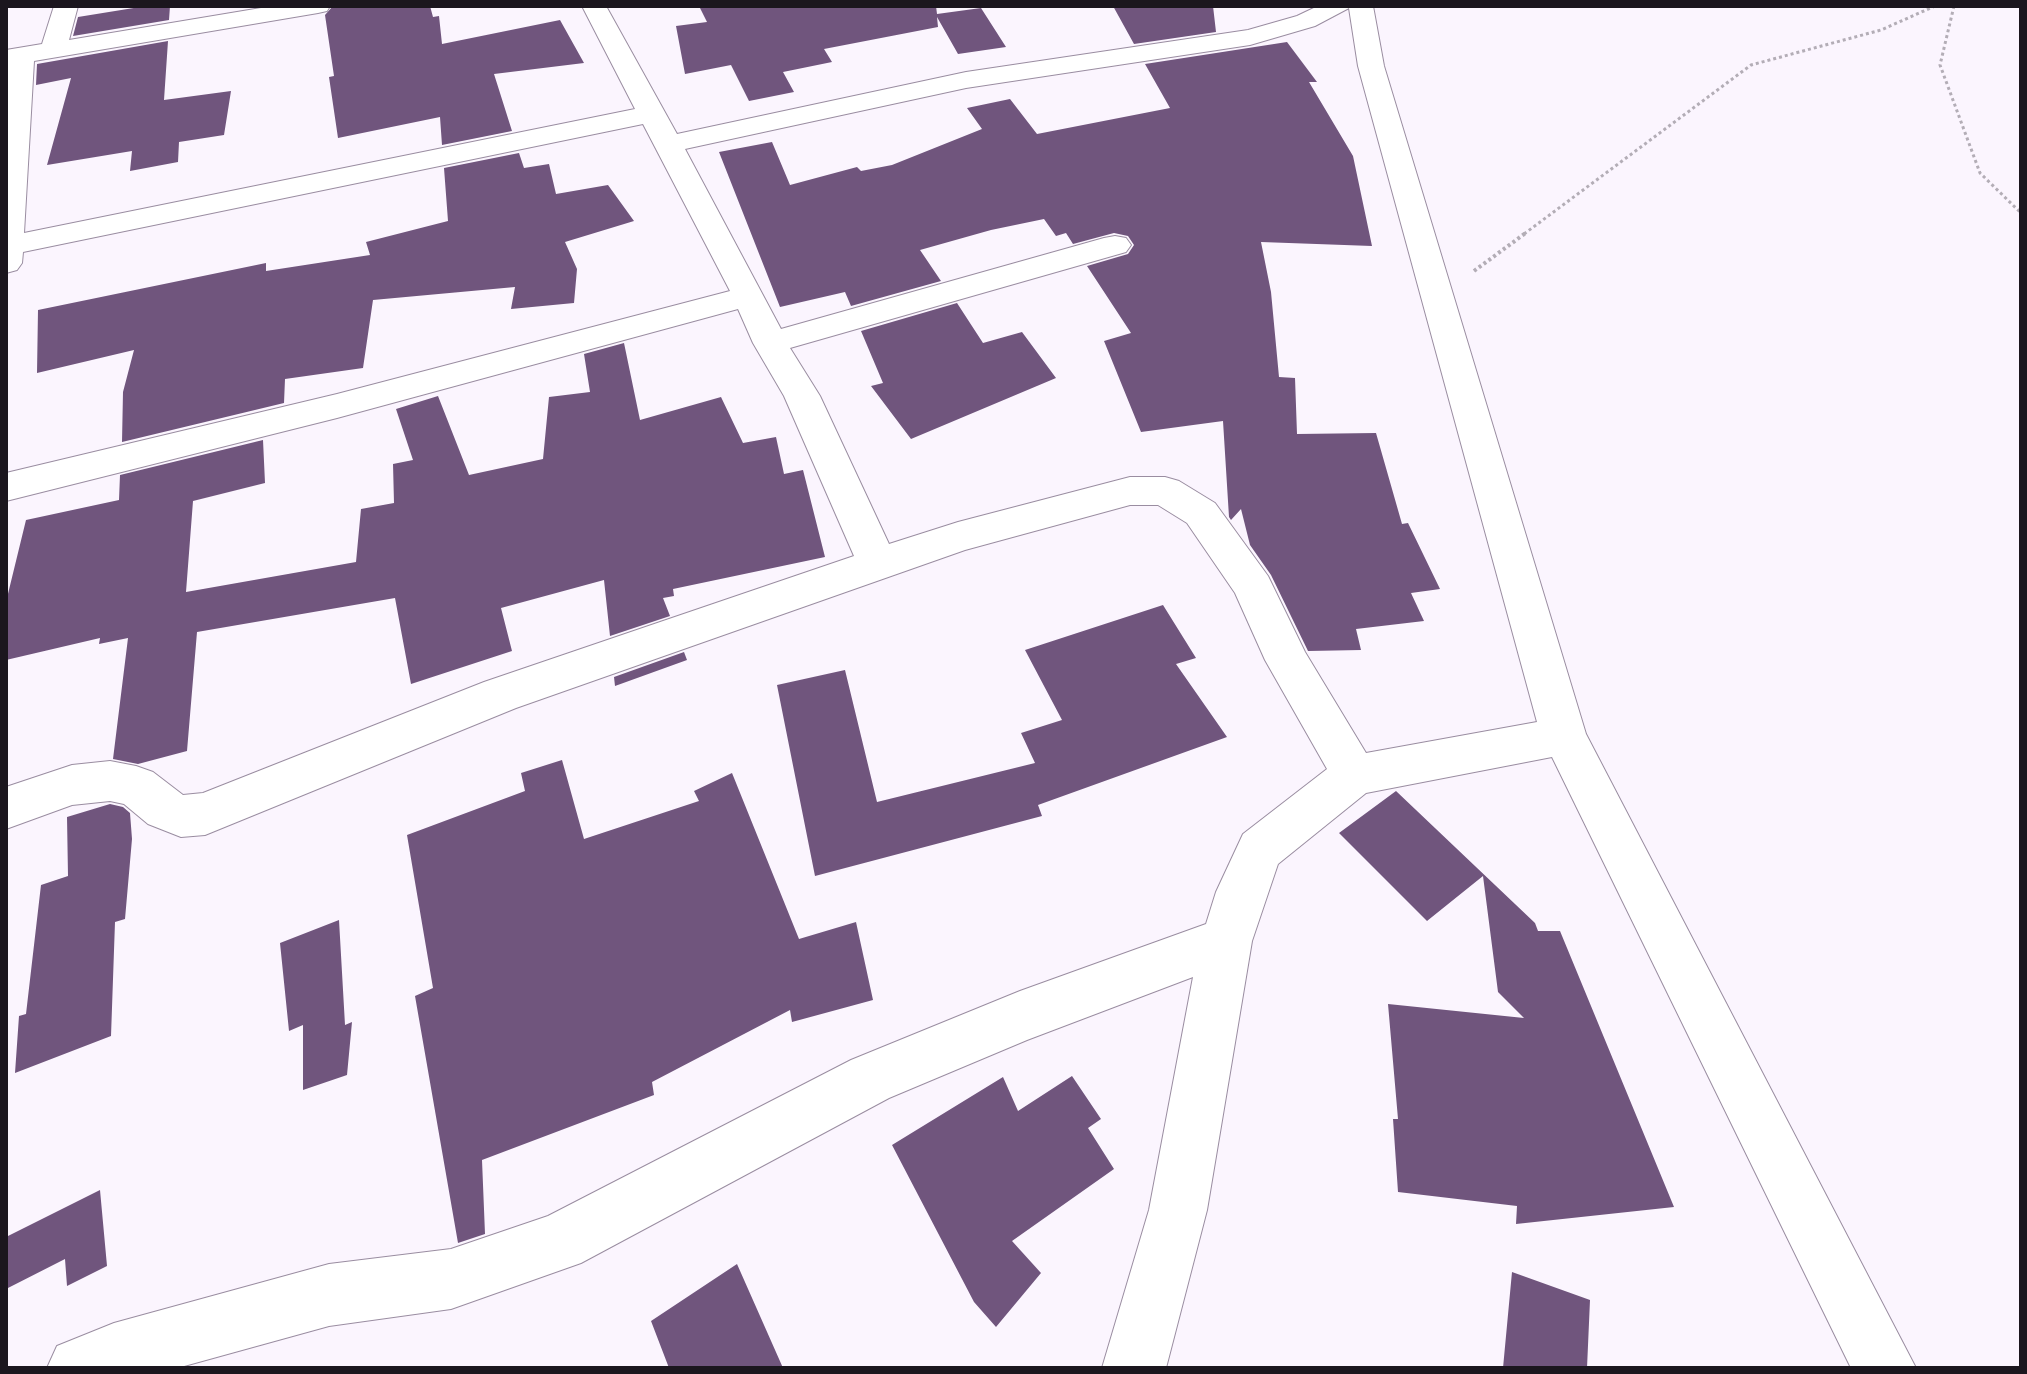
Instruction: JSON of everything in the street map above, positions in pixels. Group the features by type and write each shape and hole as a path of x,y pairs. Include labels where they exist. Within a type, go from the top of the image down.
{"street":[{"path":"53,51 66,6"},
{"path":"318,6 14,57 7,252 652,114"},
{"path":"594,6 749,296 770,343 802,396 878,563"},
{"path":"666,145 966,80 1250,37 1306,21 1338,6"},
{"path":"1361,6 1371,66 1564,736 1884,1368"},
{"path":"770,343 1115,245"},
{"path":"6,487 322,410 749,296"},
{"path":"6,808 72,785 110,781 136,786 165,809 181,816 205,814 500,695 878,563 958,537 1130,491 1165,491 1201,513 1253,587 1287,660 1354,775"},
{"path":"1134,1368 1178,1210 1226,941 1241,892 1260,849 1354,775 1564,736"},
{"path":"79,1368 114,1354 329,1295 451,1279 560,1242 870,1079 1020,1017 1226,941"}],"path":[{"path":"1433,282 1466,277 1751,65 1881,30 1935,6"},
{"path":"1954,6 1940,65 1980,173 2021,213"}],"building":[{"path":"146,6 170,6 169,20 73,36 78,17"},
{"path":"333,6 430,6 433,17 439,16 442,44 560,20 584,63 494,74 512,131 442,145 440,117 338,138 329,77 334,76 325,15"},
{"path":"699,6 936,6 937,14 981,8 1006,47 958,54 937,17 938,27 824,49 832,62 783,72 794,92 749,101 731,65 685,74 676,26 707,22"},
{"path":"1113,6 1213,6 1216,32 1134,44"},
{"path":"168,41 164,100 231,91 224,135 179,142 178,162 130,171 132,151 47,165 71,78 36,85 37,64"},
{"path":"1287,42 1317,82 1309,82 1353,156 1372,246 1261,242 1271,292 1279,377 1295,378 1297,434 1376,433 1402,524 1408,523 1440,589 1411,593 1424,621 1356,629 1361,650 1308,651 1271,575 1250,545 1241,509 1231,520 1229,517 1223,421 1141,432 1104,341 1131,333 1087,266 1128,254 1134,245 1128,236 1114,233 1073,244 1066,233 1056,236 1044,219 920,250 941,281 851,306 845,292 780,307 719,152 772,142 790,185 857,167 861,171 892,165 982,129 967,108 1010,99 1037,134 1170,108 1145,64"},
{"path":"519,153 524,168 549,164 556,194 608,185 634,221 565,242 577,269 574,303 511,309 515,287 373,300 363,368 285,379 284,403 122,442 123,392 134,350 37,373 38,310 266,263 266,271 370,255 366,242 448,221 444,168"},
{"path":"957,303 983,343 1022,332 1056,378 911,439 871,386 883,383 861,331"},
{"path":"624,343 640,420 721,397 743,443 776,437 784,474 803,470 825,557 673,589 674,596 663,598 670,616 610,636 604,580 501,608 512,651 411,684 395,598 197,632 187,751 138,764 113,759 128,638 99,644 100,638 6,660 6,602 26,520 119,500 120,475 263,440 265,483 193,501 186,592 356,562 361,509 394,503 393,464 413,460 396,409 438,396 469,475 543,459 549,397 590,392 584,354"},
{"path":"1163,605 1196,658 1176,664 1227,737 1038,805 1042,816 815,876 777,685 845,670 877,802 1035,763 1021,733 1062,720 1025,650"},
{"path":"684,652 687,660 615,686 614,677"},
{"path":"562,760 584,839 699,801 694,791 732,773 799,939 856,922 873,1000 792,1022 790,1010 652,1082 654,1095 482,1160 485,1234 458,1243 415,996 433,988 407,835 525,791 521,773"},
{"path":"1396,791 1535,923 1538,931 1560,931 1674,1207 1516,1224 1517,1206 1398,1192 1393,1119 1398,1119 1388,1004 1524,1018 1498,992 1483,876 1427,921 1339,833"},
{"path":"110,804 123,807 130,813 132,839 125,919 115,922 111,1036 15,1073 19,1016 26,1014 41,885 68,876 67,817"},
{"path":"339,920 345,1025 352,1022 347,1075 303,1090 303,1025 289,1031 280,943"},
{"path":"1072,1076 1101,1119 1088,1128 1114,1169 1012,1241 1041,1273 996,1327 974,1302 892,1145 1003,1077 1018,1111"},
{"path":"100,1190 107,1266 67,1286 65,1259 6,1289 6,1237"},
{"path":"737,1264 783,1368 669,1368 651,1321"},
{"path":"1512,1272 1590,1300 1587,1368 1503,1368"}]}
